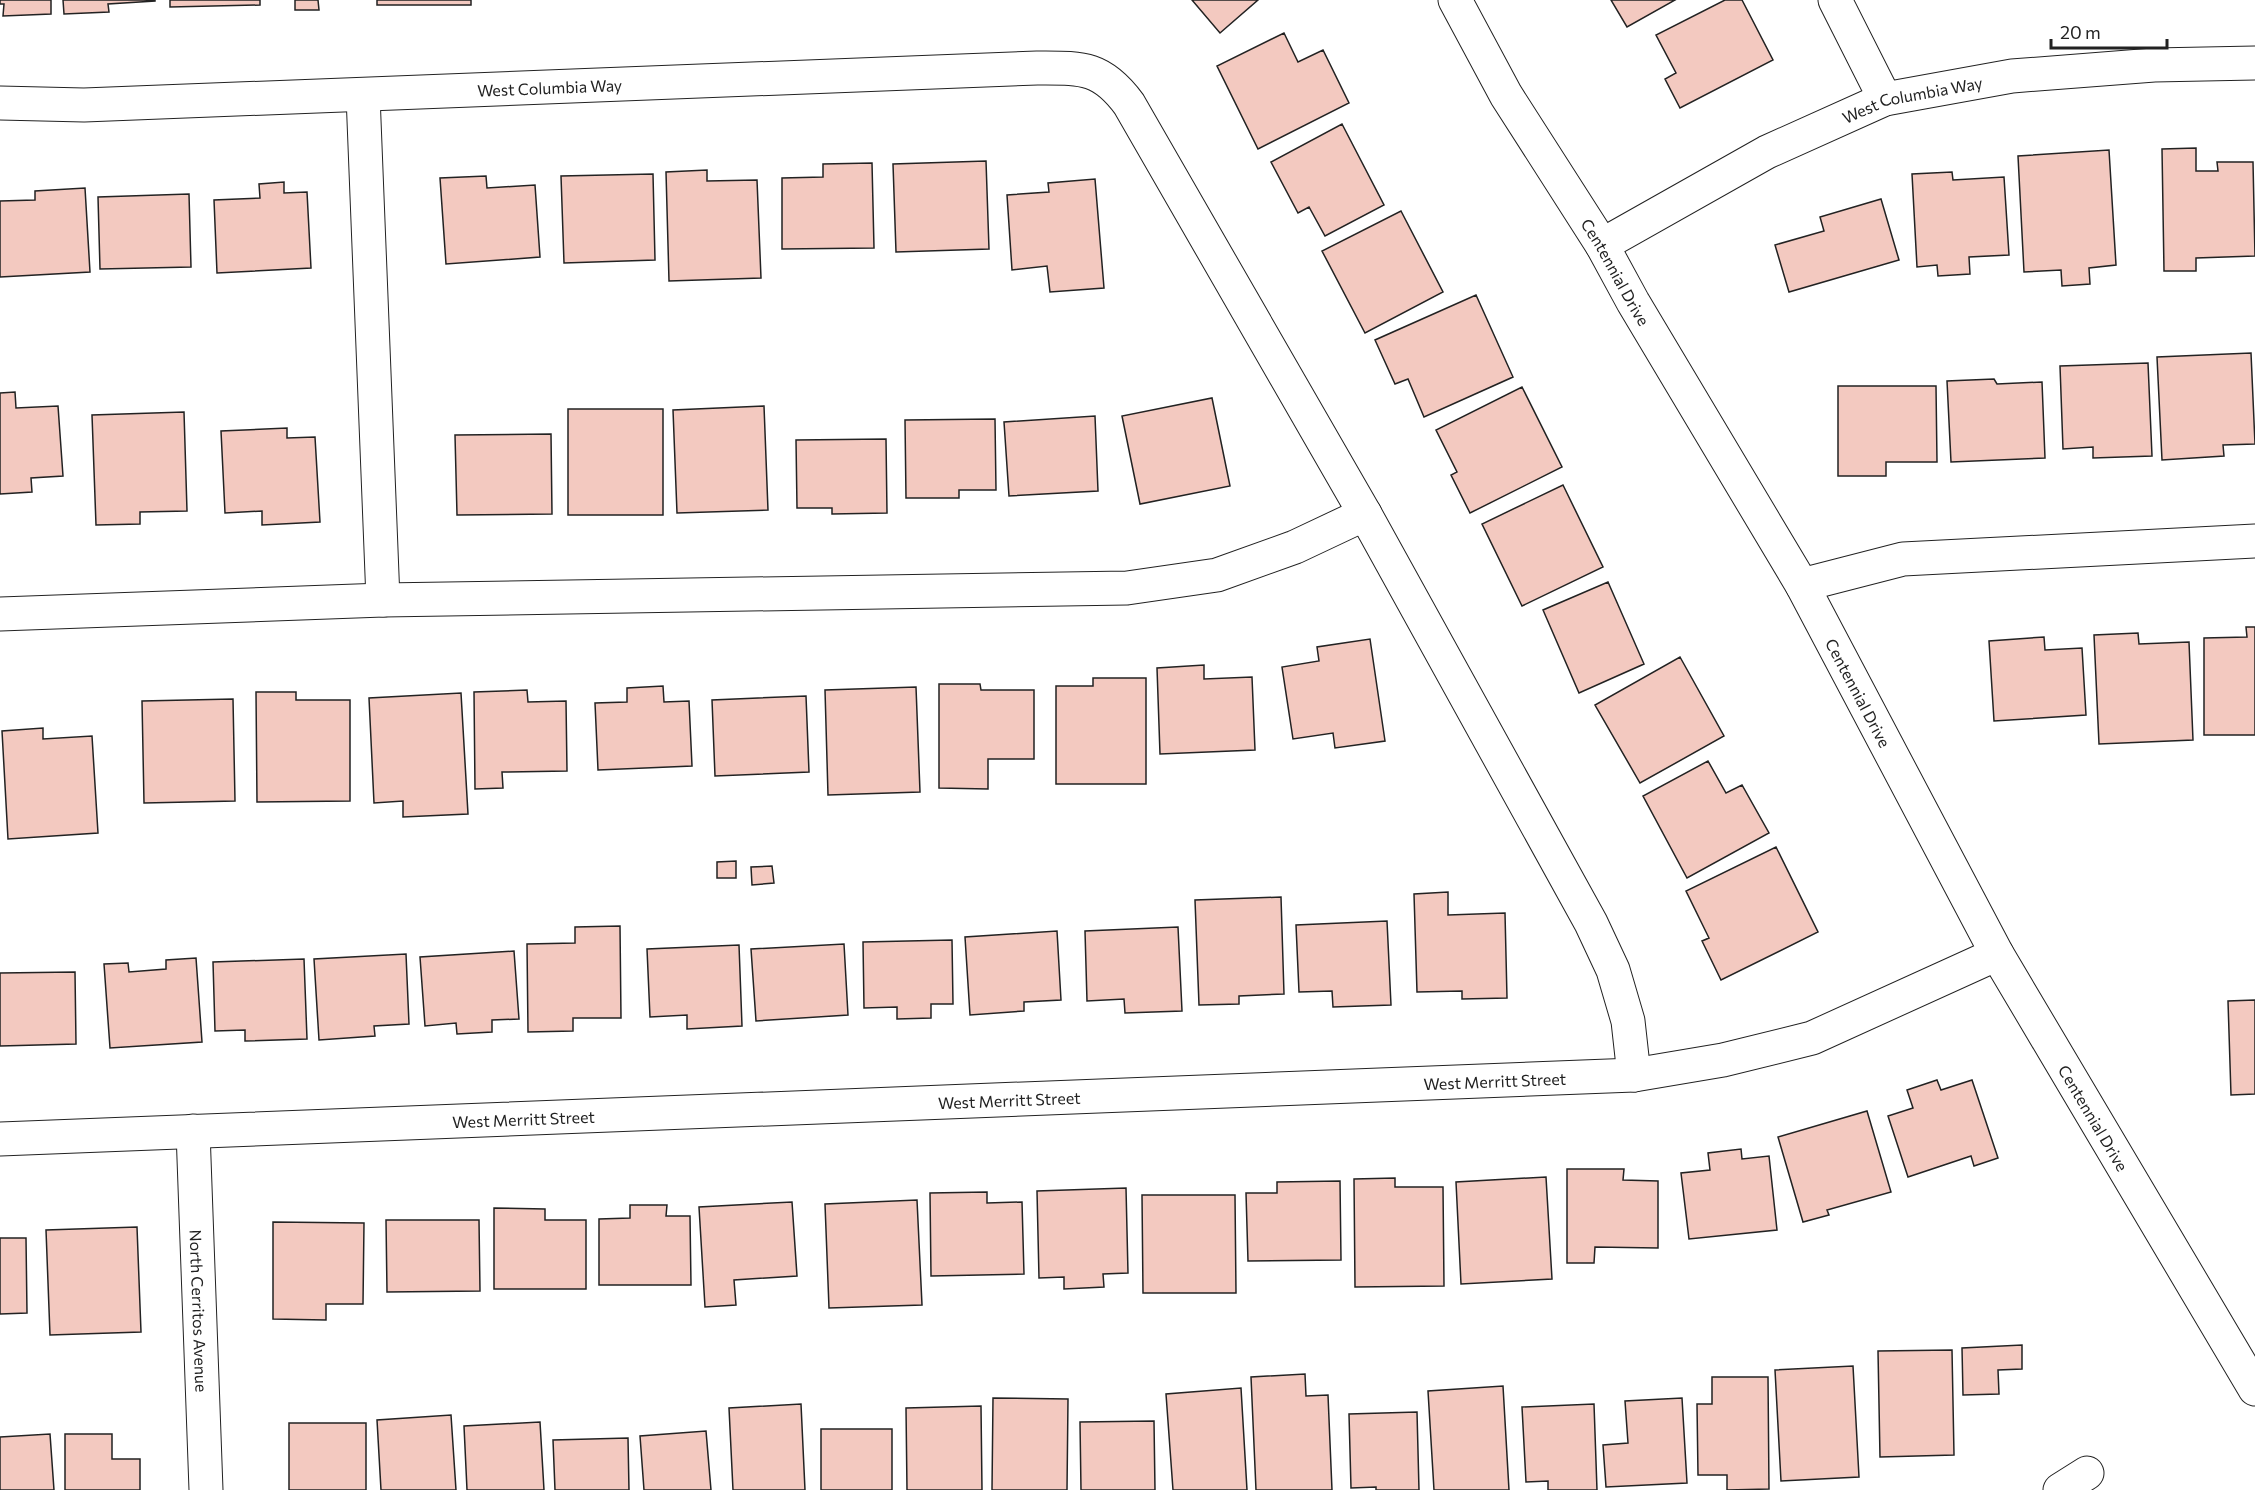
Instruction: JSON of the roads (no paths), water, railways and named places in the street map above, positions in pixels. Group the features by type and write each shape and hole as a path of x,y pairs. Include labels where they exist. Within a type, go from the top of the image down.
{"street":[{"name":"Centennial Drive","path":"1455,0 1506,95 1602,245 1633,302 1803,585 1997,954 2255,1389"},
{"path":"1835,0 1885,99"},
{"name":"West Columbia Way","path":"1602,245 1767,152 1885,99 2012,76 2154,65 2255,63"},
{"name":"West Columbia Way","path":"0,103 84,105 1037,68 1076,68 1100,75 1116,87 1129,104 1365,514"},
{"path":"363,95 383,600"},
{"path":"0,614 383,600 1127,588 1217,575 1295,548 1365,514 1591,923 1613,970 1625,1011 1634,1076"},
{"path":"1803,585 1903,559 2255,541"},
{"name":"West Merritt Street","path":"0,1139 1634,1076 1723,1060 1812,1038 1997,954"},
{"name":"North Cerritos Avenue","path":"193,1131 206,1490"}]}
